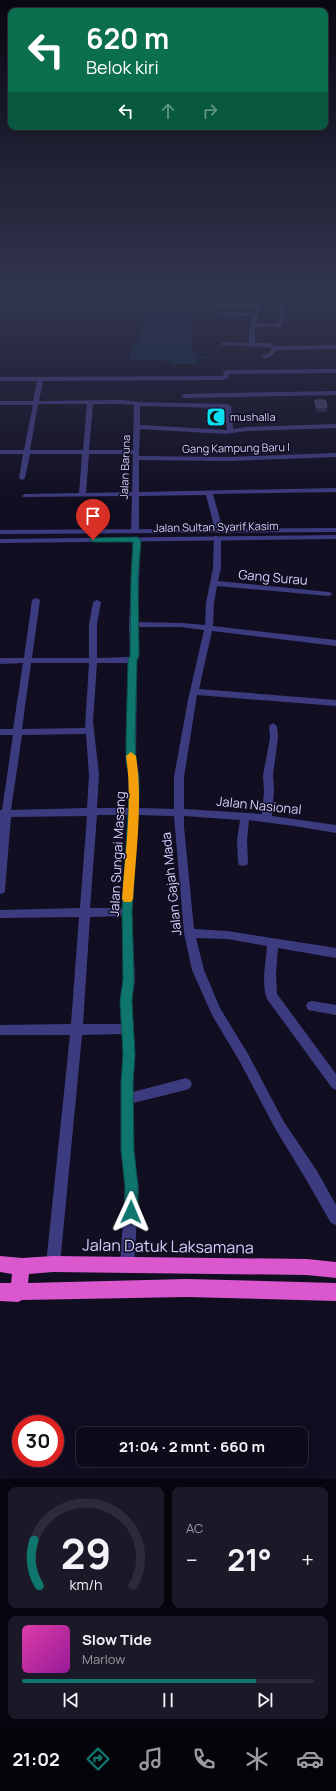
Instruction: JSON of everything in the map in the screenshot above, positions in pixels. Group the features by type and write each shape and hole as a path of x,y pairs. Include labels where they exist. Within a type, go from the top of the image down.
{"highway":[{"name":"Jalan Datuk Laksamana","path":"0,1264 22,1266 53,1264 307,1267 336,1270"},
{"path":"18,1293 22,1266"},
{"path":"0,1292 18,1293 187,1288 336,1292"}],"street":[{"path":"0,379 221,378 227,377 226,372 336,371"},
{"path":"22,478 40,380"},
{"path":"184,396 336,393"},
{"path":"82,495 90,402"},
{"path":"0,403 123,402 137,404 228,406 230,431"},
{"name":"Jalan Baruna","path":"136,535 134,494 137,404"},
{"path":"136,427 230,431 336,426"},
{"name":"Gang Kampung Baru I","path":"0,452 85,452 235,459 336,455"},
{"path":"24,496 336,490"},
{"name":"Jalan Gajah Mada","path":"209,493 218,534 217,568 210,603 208,629 184,742 179,776 181,861 189,933 198,970 216,1011 244,1058 280,1126 312,1176 336,1218"},
{"name":"Jalan Sultan Syarif Kasim","path":"0,541 136,535 336,530"},
{"name":"Jalan Sultan Syarif Kasim","path":"0,532 136,535"},
{"name":"Jalan Sultan Syarif Kasim","path":"218,534 336,538"},
{"name":"Jalan Sungai Masang","path":"127,1266 132,1187 127,1150 128,1029 126,1001 129,980 127,912 134,776 131,762 131,739 133,660 135,656 133,624 136,535"},
{"name":"Gang Surau","path":"214,583 329,594"},
{"path":"0,890 3,814 17,732 36,600"},
{"path":"53,1264 67,1132 92,813 94,775 89,721 96,602"},
{"path":"133,624 181,625 336,642"},
{"path":"0,661 133,660"},
{"path":"195,692 336,703"},
{"path":"267,819 269,791 268,775 274,738 273,726"},
{"path":"0,732 90,731"},
{"name":"Jalan Nasional","path":"3,814 179,812 243,815 245,817 313,824 336,828"},
{"path":"243,862 242,840 245,817"},
{"path":"0,914 127,912"},
{"path":"189,933 227,935 273,944 296,946 336,953"},
{"path":"273,944 270,974 271,995 336,1084"},
{"path":"312,1006 336,1010"},
{"path":"0,1030 128,1029"},
{"path":"127,1099 186,1084"}],"water":[{"path":"171,362 198,362 199,364 171,364"}],"building":[{"path":"315,400 325,400 327,407 317,407"}],"slow traffic":[{"path":"128,899 134,797 134,776 131,756"}],"place":[{"name":"mushalla","path":"216,417"}],"route":[{"path":"93,540 137,540 137,556 134,578 135,592 133,624 135,656 132,668 131,739 134,797 127,912 129,980 126,1001 129,1054 127,1083 127,1150 132,1187 131,1212"}]}
